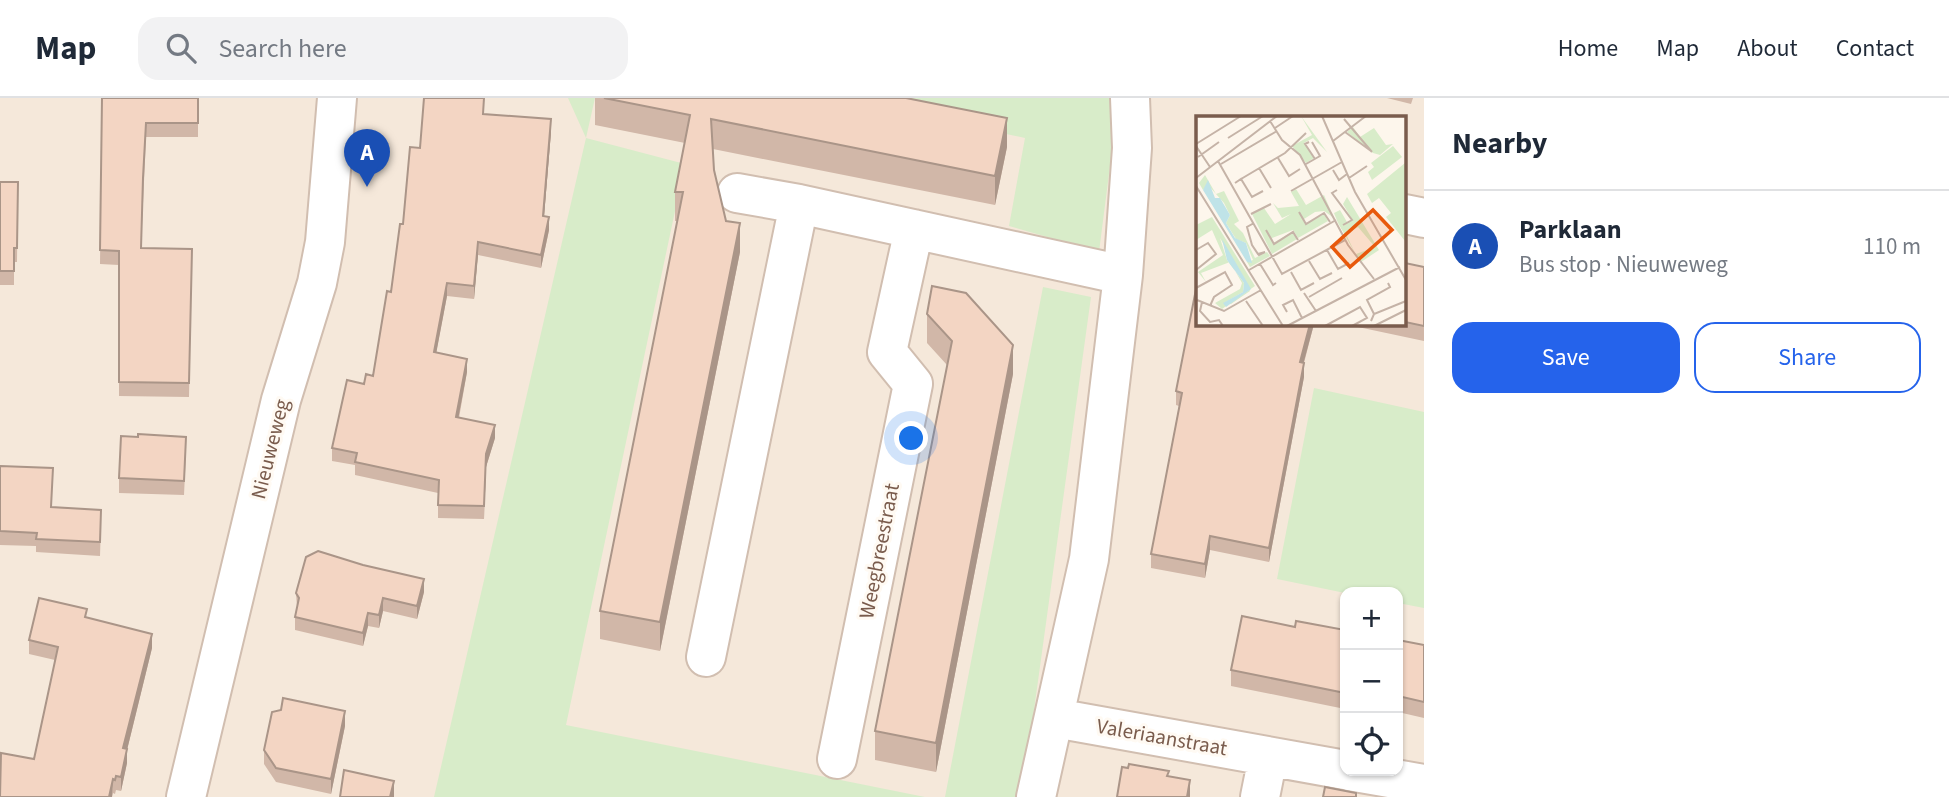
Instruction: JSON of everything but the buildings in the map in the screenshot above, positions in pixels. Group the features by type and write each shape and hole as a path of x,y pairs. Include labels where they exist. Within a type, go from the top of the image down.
{"street":[{"name":"Nieuweweg","path":"186,797 281,400 317,283 325,242 337,98"},
{"path":"1037,797 1089,559 1123,275 1132,148 1130,98"},
{"path":"737,193 799,204 1123,275"},
{"path":"706,657 799,204"},
{"path":"1406,214 1424,218"},
{"name":"Weegbreestraat","path":"837,760 913,384 887,352 914,229"},
{"name":"Valeriaanstraat","path":"1055,718 1340,769"},
{"path":"1260,797 1268,757"},
{"name":"Valeriaanstraat","path":"1380,776 1424,784"}],"shaded area":[{"path":"0,98 1424,98 1424,797 0,797"}],"green space":[{"path":"568,98 595,98 586,138"},
{"path":"834,98 1116,98 1115,127 1099,252 1009,226 1025,138"},
{"path":"586,138 685,164 566,725 925,797 434,797"},
{"path":"1043,287 1091,297 1022,797 945,797"},
{"path":"1314,388 1424,412 1424,608 1403,604 1403,587 1340,587 1340,592 1277,579"}],"place":[{"name":"Parklaan","path":"367,187"}]}
